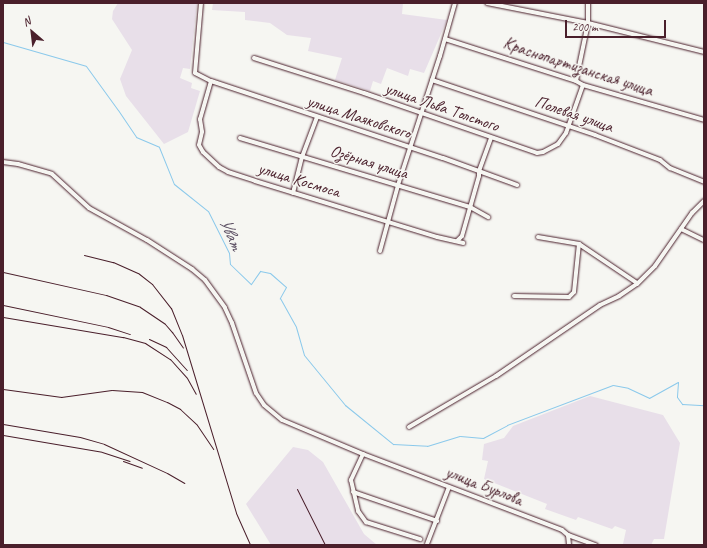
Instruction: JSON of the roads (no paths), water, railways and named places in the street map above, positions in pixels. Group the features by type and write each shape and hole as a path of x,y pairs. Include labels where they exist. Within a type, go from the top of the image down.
{"street":[{"name":"улица Маяковского","path":"201,3 195,73 211,82 443,158 517,185"},
{"path":"380,251 398,185 445,39 455,3"},
{"path":"487,3 588,23 704,52"},
{"path":"576,81 588,23 588,3"},
{"name":"Краснопартизанская улица","path":"445,39 576,81 583,85 704,120"},
{"name":"улица Льва Толстого","path":"254,58 364,93 537,153 558,144 570,127 583,85"},
{"name":"Полевая улица","path":"432,80 482,95 660,160 670,168 704,182"},
{"name":"улица Космоса","path":"211,82 200,119 202,132 199,144 203,152 219,167 228,172 293,193 437,237 463,243"},
{"path":"293,193 302,157 317,117"},
{"name":"Озёрная улица","path":"240,138 302,157 321,161 470,207 488,217"},
{"path":"457,241 462,236 480,176 479,172 491,138"},
{"name":"улица Бурлова","path":"3,162 18,164 52,174 89,208 147,240 192,269 215,292 225,308 232,323 256,393 264,405 282,420 363,454 562,530 568,535 596,545"},
{"path":"409,427 496,376 600,305 619,296 637,283 655,266 681,229 704,201"},
{"path":"681,229 704,240"},
{"path":"538,237 579,244 637,283"},
{"path":"514,296 568,297 574,292 579,244"},
{"path":"363,454 351,480 358,511 366,522 420,539"},
{"path":"427,544 448,487"},
{"path":"353,492 436,521"},
{"path":"568,535 569,545"}],"waterway":[{"name":"Уват","path":"3,42 86,66 136,137 159,147 174,184 208,211 229,253 230,264 251,284 260,271 270,273 286,287 280,298 296,327 304,355 345,405 393,444 427,446 460,436 483,438 507,425 613,385 628,388 649,398 678,382 677,397 682,404 704,405"}],"railway":[{"path":"84,255 113,262 138,273 152,284 171,308 182,335 236,513 250,545"},
{"path":"3,272 106,295 140,307 165,324 183,348"},
{"path":"3,305 108,327 130,334"},
{"path":"3,317 123,337 145,343 170,359 187,378 196,394"},
{"path":"149,339 166,347 187,370"},
{"path":"3,389 61,397 112,390 142,392 180,409 197,425 213,449"},
{"path":"3,424 80,437 104,444 167,473 184,483"},
{"path":"3,435 102,452 130,461"},
{"path":"123,461 142,468"},
{"path":"297,489 325,545"}]}
